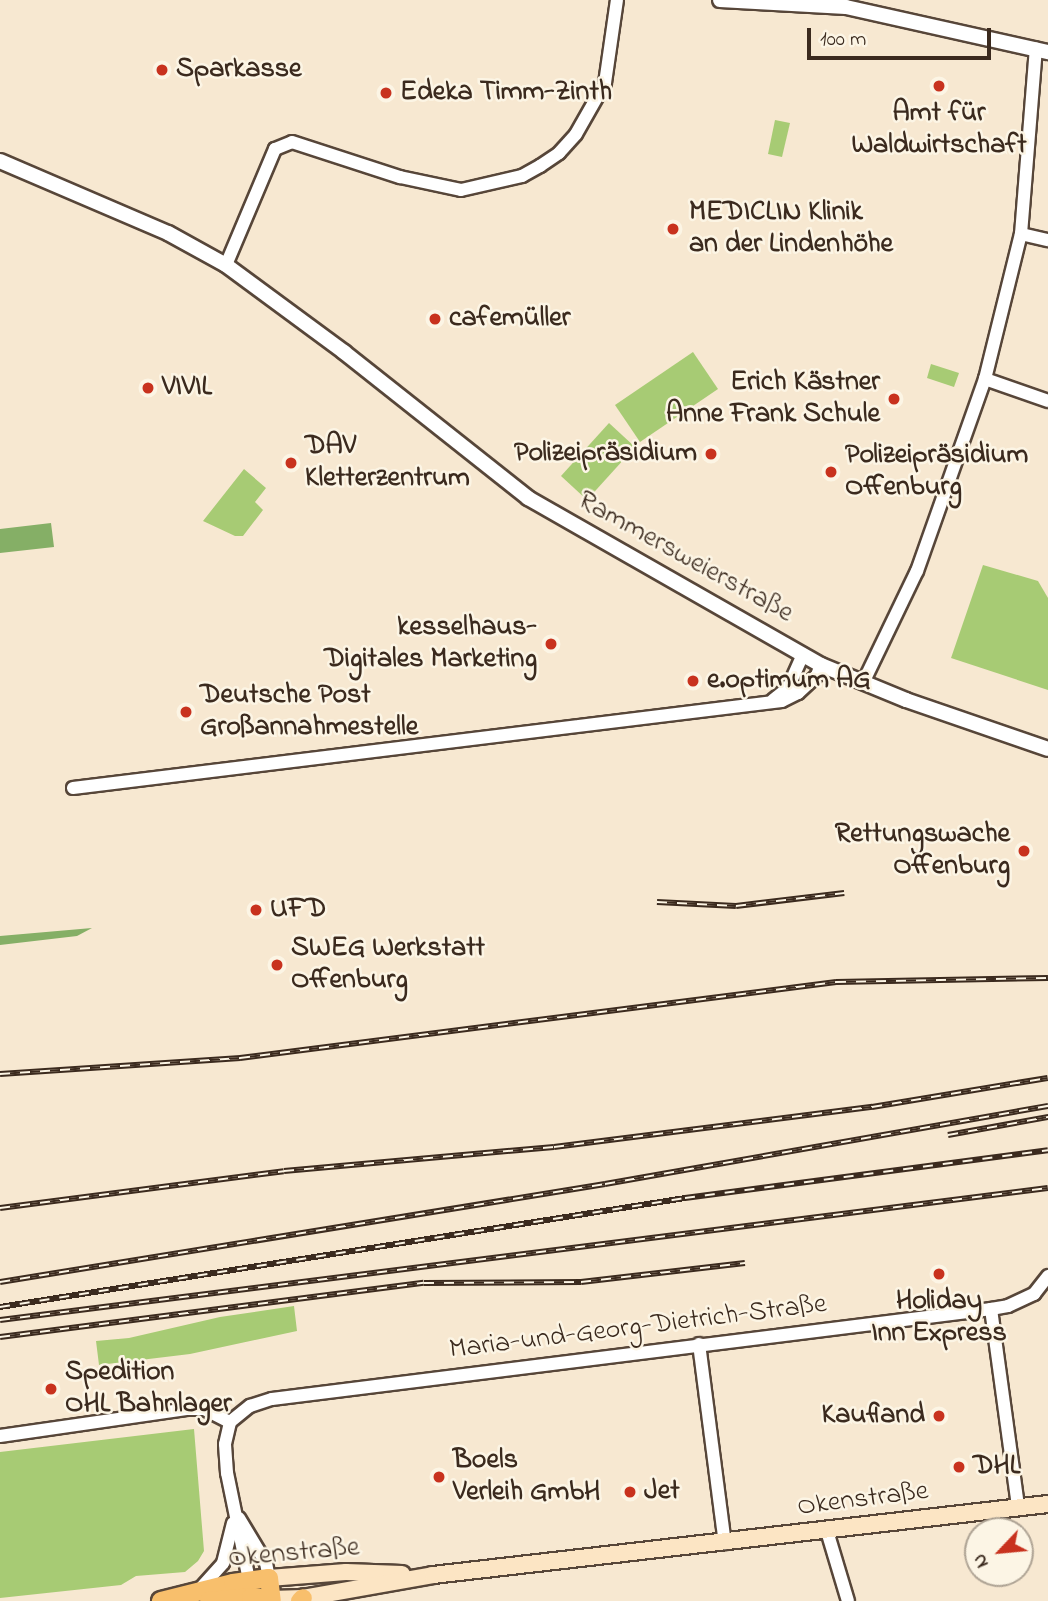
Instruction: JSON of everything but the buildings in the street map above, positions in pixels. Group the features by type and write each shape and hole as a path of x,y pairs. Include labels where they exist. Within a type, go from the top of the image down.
{"main road":[{"name":"Okenstraße","path":"161,1601 251,1593 271,1600 302,1599 433,1575 1048,1504"},
{"name":"Okenstraße","path":"251,1593 269,1578 346,1572 433,1575"},
{"path":"269,1578 271,1600"}],"street":[{"path":"226,265 275,149 292,142 400,177 461,190 522,176 540,166 559,153 576,134 605,83 617,0"},
{"path":"720,0 790,1 846,7 923,22 1042,51 1021,234 985,379 917,571 863,683"},
{"name":"Rammersweierstraße","path":"2,160 64,191 168,233 226,265 344,352 528,498 821,665 863,683 1048,749"},
{"path":"1021,234 1048,240"},
{"path":"985,379 1048,401"},
{"path":"770,702 788,688 803,654"},
{"path":"73,788 782,701 798,692 817,675 821,665"},
{"name":"Maria-und-Georg-Dietrich-Straße","path":"230,1422 250,1406 272,1399 1008,1306 1034,1294 1048,1276"},
{"path":"991,1309 1018,1507"},
{"path":"699,1344 725,1543"},
{"path":"0,1436 188,1409 204,1409 230,1422 225,1444 226,1473 251,1593"},
{"path":"234,1508 266,1563 269,1578"},
{"path":"204,1596 227,1556 234,1508"},
{"path":"827,1531 848,1601"}],"green space":[{"path":"775,120 790,123 782,157 768,154"},
{"path":"693,352 718,389 640,442 615,405"},
{"path":"931,364 959,373 954,387 927,378"},
{"path":"609,423 635,447 587,500 561,476"},
{"path":"244,469 266,488 255,502 263,510 243,536 235,536 203,521"},
{"path":"51,523 54,547 0,553 0,529"},
{"path":"983,565 1038,581 1048,598 1048,690 951,658"},
{"path":"92,928 77,936 0,945 0,936"},
{"path":"294,1306 297,1331 190,1354 99,1365 96,1341 129,1338 220,1317"},
{"path":"194,1429 204,1551 198,1561 185,1572 136,1576 121,1585 0,1598 0,1452"}],"railway":[{"path":"657,902 736,906 844,893"},
{"path":"0,1074 240,1058 836,982 1048,978"},
{"path":"0,1208 284,1171 554,1147 872,1107 1048,1078"},
{"path":"0,1282 605,1184 1048,1106"},
{"path":"948,1135 1048,1117"},
{"path":"0,1307 685,1198 1048,1150"},
{"path":"0,1320 1048,1188"},
{"path":"0,1337 424,1283 581,1282 745,1263"}],"place":[{"name":"Sparkasse","path":"162,70"},
{"name":"Amt für Waldwirtschaft","path":"939,86"},
{"name":"Edeka Timm-Zinth","path":"386,93"},
{"name":"MEDICLIN Klinik an der Lindenhöhe","path":"673,229"},
{"name":"cafemüller","path":"435,319"},
{"name":"VIVIL","path":"148,388"},
{"name":"Erich Kästner Anne Frank Schule","path":"894,399"},
{"name":"Polizeipräsidium","path":"711,454"},
{"name":"DAV Kletterzentrum","path":"291,463"},
{"name":"Polizeipräsidium Offenburg","path":"831,472"},
{"name":"kesselhaus- Digitales Marketing","path":"551,644"},
{"name":"e.optimum AG","path":"693,681"},
{"name":"Deutsche Post Großannahmestelle","path":"186,712"},
{"name":"Rettungswache Offenburg","path":"1024,851"},
{"name":"UFD","path":"256,910"},
{"name":"SWEG Werkstatt Offenburg","path":"277,965"},
{"name":"Holiday Inn Express","path":"939,1274"},
{"name":"Spedition OHL Bahnlager","path":"51,1389"},
{"name":"Kaufland","path":"939,1416"},
{"name":"DHL","path":"959,1467"},
{"name":"Boels Verleih GmbH","path":"439,1477"},
{"name":"Jet","path":"630,1492"}]}
